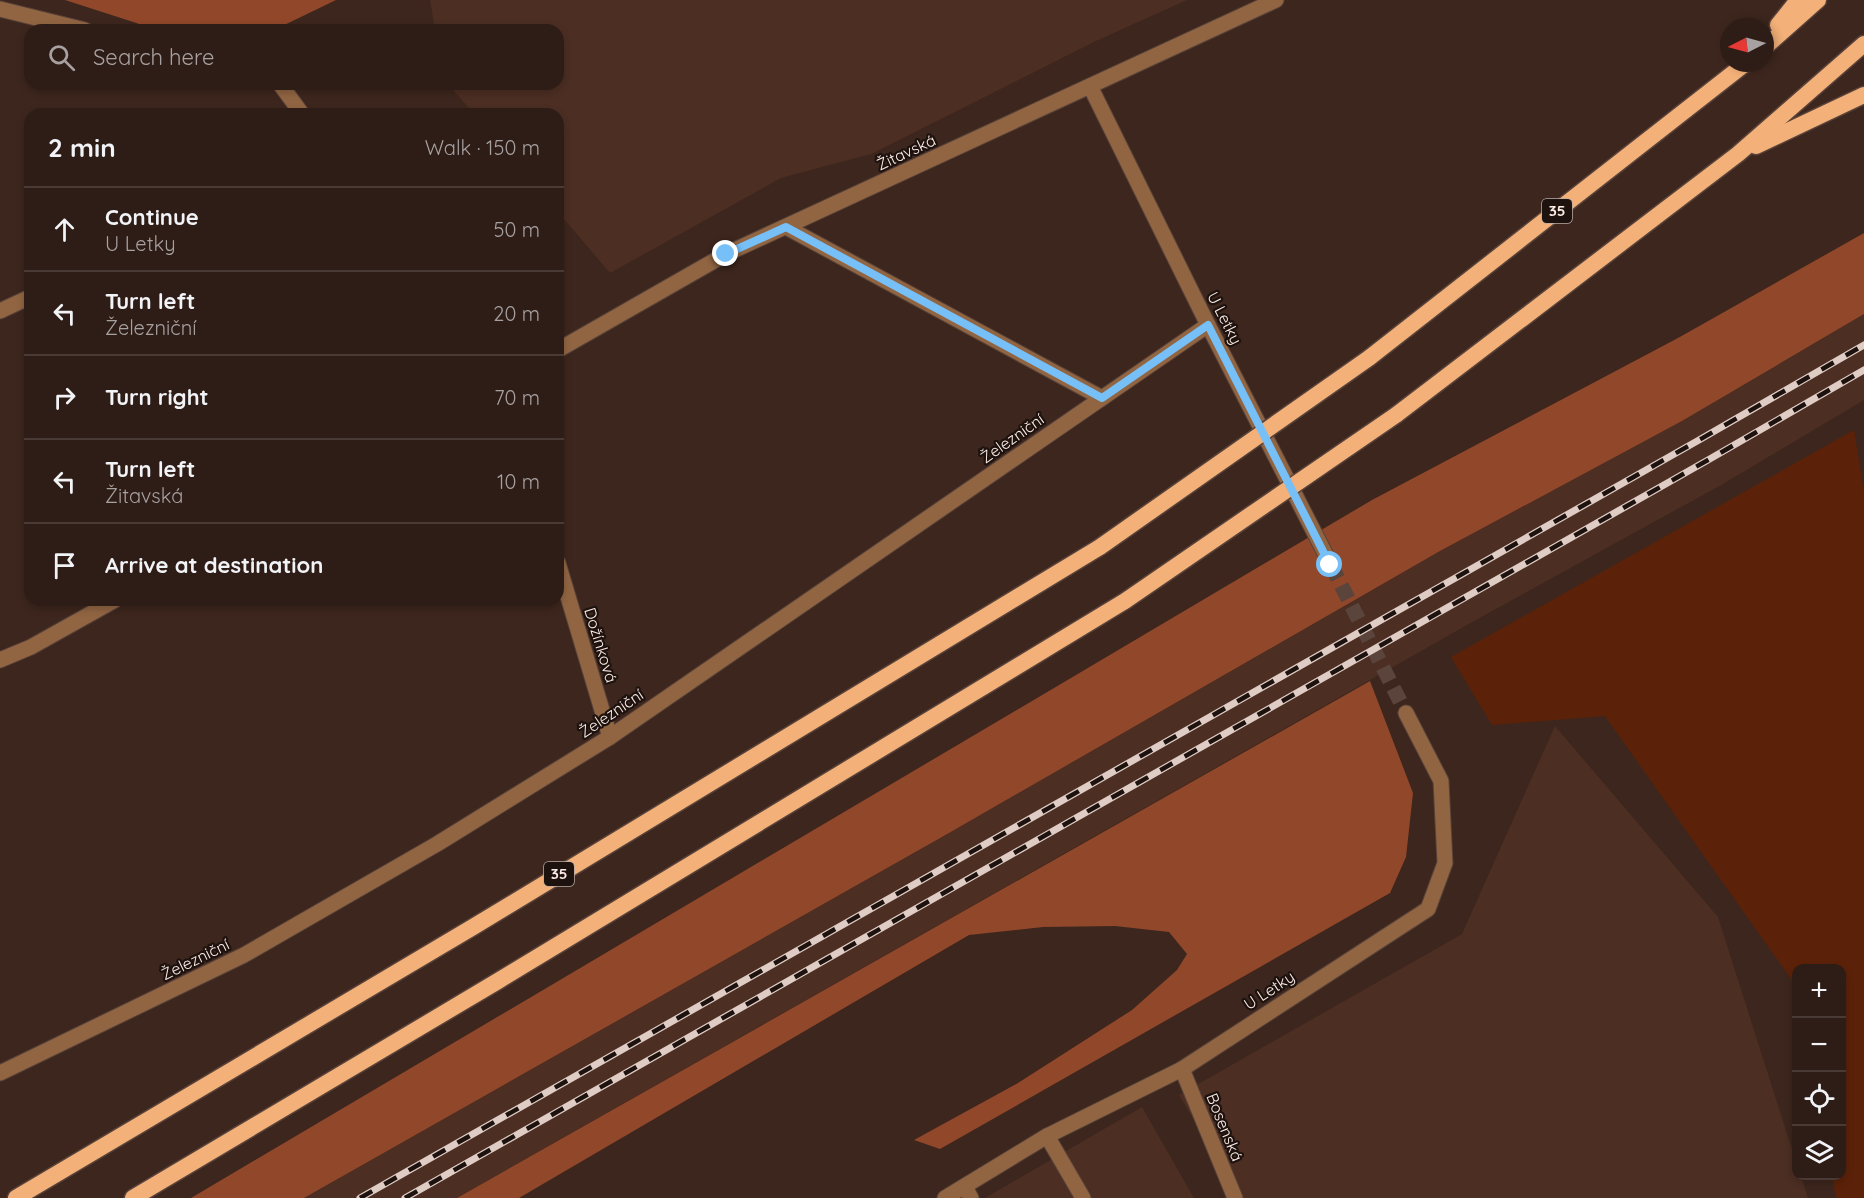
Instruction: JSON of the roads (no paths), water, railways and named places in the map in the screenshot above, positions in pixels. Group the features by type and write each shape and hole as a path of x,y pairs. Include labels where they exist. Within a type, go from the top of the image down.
{"highway":[{"path":"1774,30 1798,0"},
{"path":"1774,39 1818,0"},
{"path":"133,1198 518,969 1125,601 1396,414 1738,154 1864,44"},
{"name":"35","path":"16,1198 472,927 1100,547 1369,358 1734,72"},
{"path":"1738,154 1864,95"}],"street":[{"name":"Žitavská","path":"564,347 726,254 1276,0"},
{"path":"0,9 61,24"},
{"name":"U Letky","path":"1090,86 1330,565"},
{"path":"284,90 298,108"},
{"path":"786,227 1102,398"},
{"path":"0,311 24,300"},
{"name":"Železniční","path":"0,1073 244,955 437,844 610,736 1208,325"},
{"name":"Dožínková","path":"564,583 610,736"},
{"path":"0,660 31,647 104,606"},
{"name":"U Letky","path":"945,1198 968,1193 1047,1136 1182,1069 1428,909 1445,863 1441,781 1406,713"},
{"name":"Bosenská","path":"1182,1069 1235,1198"},
{"path":"1047,1136 1083,1198"}],"tunnel":[{"path":"1331,565 1406,713"}],"railway":[{"path":"360,1198 1864,345"},
{"path":"405,1198 1864,370"}]}
